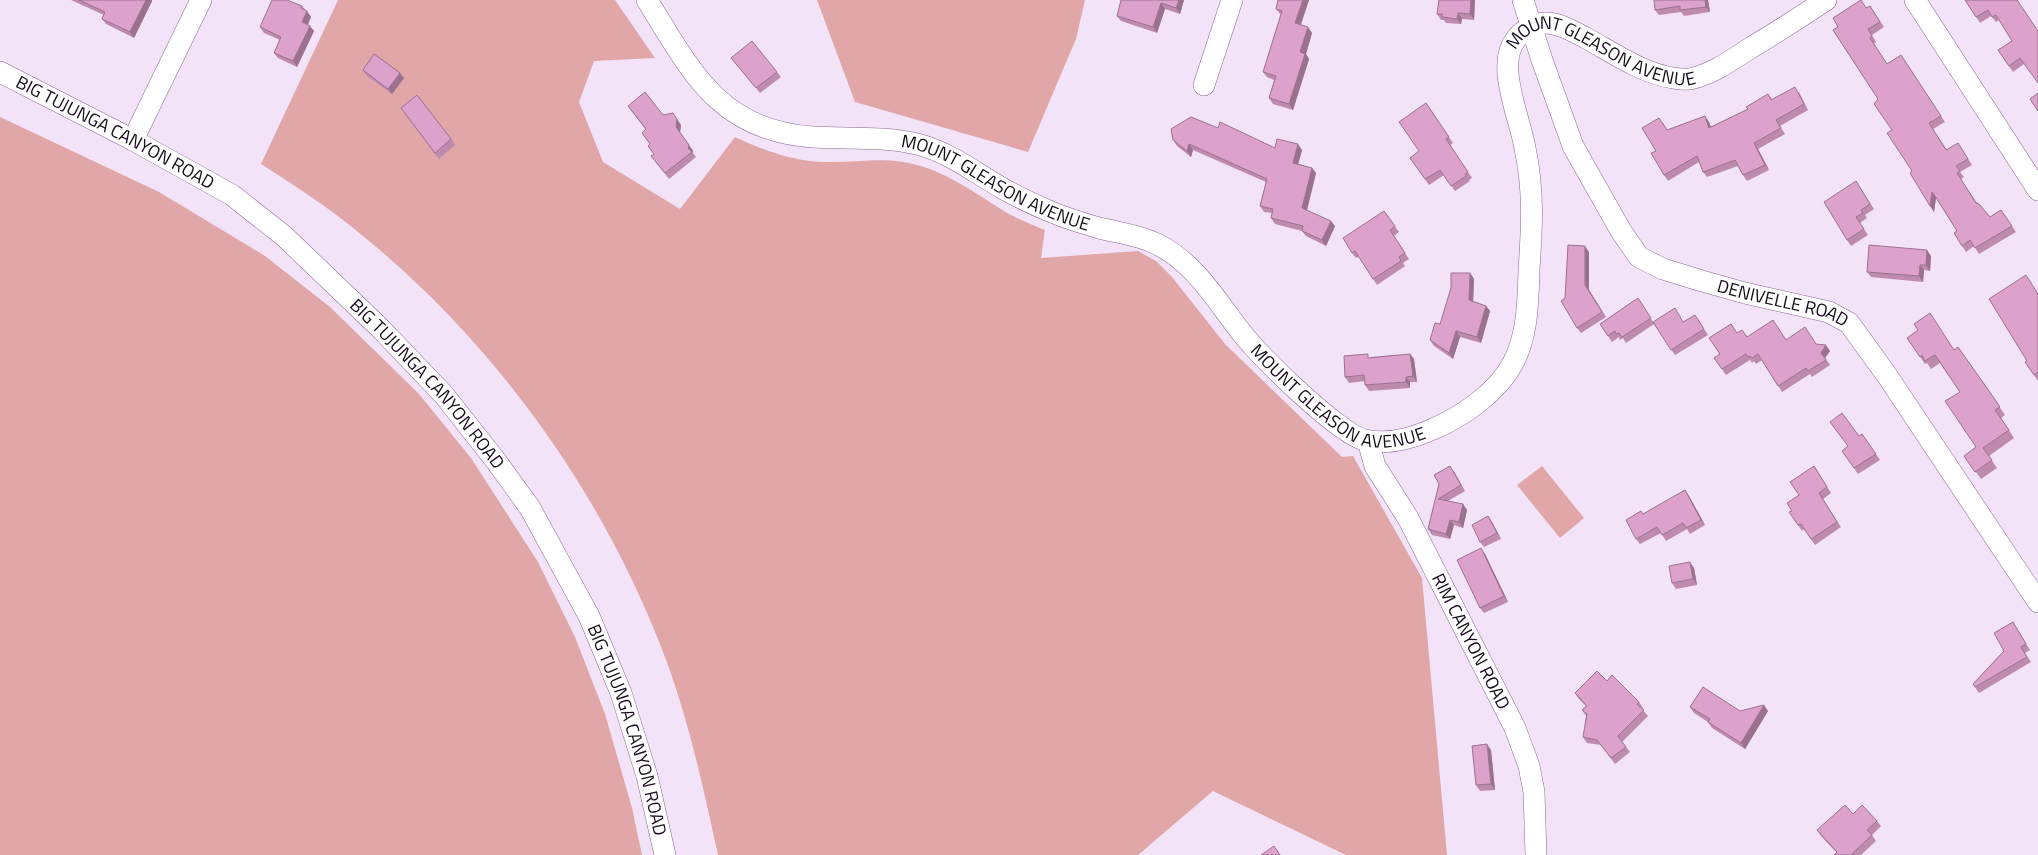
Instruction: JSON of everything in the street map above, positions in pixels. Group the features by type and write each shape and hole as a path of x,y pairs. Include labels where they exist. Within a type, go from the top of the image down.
{"street":[{"path":"133,140 201,0"},
{"name":"MOUNT GLEASON AVENUE","path":"647,0 698,80 740,117 758,126 778,132 808,137 883,139 921,145 954,158 1004,190 1044,209 1077,221 1130,234 1156,244 1182,259 1203,281 1244,336 1264,359 1339,425 1356,437 1368,441 1390,441 1414,436 1436,428 1462,413 1499,382 1512,366 1524,335 1533,202 1526,149 1507,74 1507,55 1511,44 1519,34 1531,26 1547,23 1567,28 1646,70 1664,76 1689,79 1717,69 1826,0"},
{"path":"1204,84 1232,0"},
{"name":"DENIVELLE ROAD","path":"1523,0 1574,146 1621,231 1639,258 1663,269 1702,282 1828,312 1849,322 1886,374 2038,602"},
{"path":"1915,0 2038,190"},
{"name":"BIG TUJUNGA CANYON ROAD","path":"0,72 133,140 232,195 284,236 380,328 437,387 496,461 530,508 588,616 621,693 647,776 665,855"},
{"name":"RIM CANYON ROAD","path":"1368,441 1375,466 1412,525 1516,728 1529,766 1534,792 1536,855"}],"shaded area":[{"path":"338,0 615,0 655,58 594,61 579,102 603,162 680,209 735,137 767,151 790,158 826,162 872,160 905,162 940,173 1009,214 1045,230 1041,258 1138,251 1156,261 1172,277 1225,344 1342,457 1353,456 1422,578 1447,855 1346,855 1213,791 1138,855 718,855 690,735 668,665 642,601 611,538 576,478 536,420 493,365 446,313 396,264 343,220 261,164"},
{"path":"817,0 1085,0 1076,39 1028,152 855,102"},
{"path":"0,117 159,192 265,256 330,307 419,394 471,458 538,562 575,637 605,714 632,808 642,855 0,855"},
{"path":"1542,466 1584,518 1560,538 1517,485"}],"building":[{"path":"79,0 146,0 130,32 102,19 105,12"},
{"path":"272,0 287,0 302,6 301,8 307,11 302,22 310,26 293,61 274,53 281,37 260,27"},
{"path":"1121,0 1179,0 1176,8 1161,3 1153,27 1117,16"},
{"path":"1278,0 1303,0 1295,23 1308,27 1300,52 1305,54 1289,104 1269,98 1276,76 1263,72 1282,11 1276,9"},
{"path":"1439,0 1471,0 1470,14 1458,13 1457,19 1442,17 1442,14 1437,14"},
{"path":"1654,0 1705,0 1706,7 1680,10 1680,6 1655,10"},
{"path":"1861,0 1866,8 1870,6 1880,22 1868,29 1872,36 1870,38 1887,64 1901,55 1941,116 1929,123 1946,150 1958,143 1968,159 1956,166 1960,171 1957,173 1976,203 1990,217 2001,210 2012,226 1975,248 1970,240 1962,246 1954,233 1957,231 1932,192 1930,206 1910,173 1912,171 1887,133 1892,130 1874,104 1878,99 1833,30 1838,27 1833,18"},
{"path":"1965,0 2017,0 2038,31 2038,83 2020,58 2009,66 1998,50 2012,41 1996,15 1992,17 1988,10 1976,17"},
{"path":"752,41 777,72 756,88 731,58"},
{"path":"374,54 400,73 388,89 363,70"},
{"path":"1795,87 1804,104 1776,120 1781,128 1754,143 1765,165 1743,175 1735,160 1703,172 1697,156 1664,175 1651,153 1656,151 1642,128 1659,118 1667,130 1705,116 1709,128 1748,109 1746,107 1768,94 1771,100"},
{"path":"645,92 663,115 673,113 677,119 676,127 692,152 665,173 651,156 654,154 642,133 646,129 628,106"},
{"path":"2038,93 2038,111 2030,99"},
{"path":"417,95 451,139 435,153 401,108"},
{"path":"1426,103 1449,137 1446,139 1468,172 1465,174 1466,176 1451,186 1440,170 1425,179 1410,158 1419,151 1399,122"},
{"path":"1191,117 1218,128 1220,122 1275,148 1277,139 1298,144 1293,163 1312,168 1302,208 1331,221 1322,240 1302,231 1303,226 1271,218 1273,209 1260,206 1267,179 1189,144 1187,151 1173,140 1171,129"},
{"path":"1856,181 1870,204 1861,210 1863,213 1856,217 1864,229 1847,240 1824,202"},
{"path":"1384,211 1395,226 1390,230 1405,253 1399,257 1401,261 1373,279 1355,251 1352,253 1343,238"},
{"path":"1568,245 1585,246 1585,285 1602,312 1577,328 1561,301 1565,298"},
{"path":"1869,245 1927,250 1926,265 1920,265 1919,276 1867,272"},
{"path":"1451,273 1470,273 1469,300 1486,306 1477,337 1456,331 1449,353 1430,340 1435,323 1440,324 1451,288"},
{"path":"2026,275 2038,294 2038,372 2034,375 1989,299"},
{"path":"1638,298 1651,318 1622,337 1619,333 1616,334 1615,331 1608,336 1600,324"},
{"path":"1675,308 1683,322 1695,315 1704,329 1671,350 1653,322"},
{"path":"1930,313 1954,350 1958,347 1994,398 2000,407 1995,410 2009,430 1983,448 1992,460 1975,472 1964,456 1976,447 1945,401 1960,392 1935,355 1925,361 1907,338 1918,330 1914,324"},
{"path":"1773,320 1786,340 1805,327 1816,344 1826,345 1821,353 1826,360 1808,371 1806,368 1778,386 1758,354 1752,358 1746,354 1722,369 1714,358 1720,354 1709,338 1731,324 1737,333 1742,330 1747,337"},
{"path":"1368,354 1368,358 1410,354 1413,376 1406,377 1406,382 1365,385 1364,375 1345,377 1344,356"},
{"path":"1842,413 1859,436 1862,434 1876,454 1854,468 1842,451 1848,446 1830,422"},
{"path":"1450,466 1461,485 1438,499 1463,504 1459,522 1450,520 1446,534 1428,529 1439,484 1434,475"},
{"path":"1814,466 1827,487 1819,493 1837,522 1811,539 1801,524 1798,525 1789,512 1792,511 1787,503 1799,495 1790,482"},
{"path":"1685,490 1701,520 1686,528 1683,523 1662,535 1657,527 1636,539 1626,520 1641,511 1643,514"},
{"path":"1488,516 1497,533 1480,542 1472,525"},
{"path":"1481,548 1504,596 1480,608 1457,560"},
{"path":"1690,562 1693,579 1672,583 1669,566"},
{"path":"2013,622 2026,644 2021,647 2027,657 1975,687 1973,684 2004,651 1994,633"},
{"path":"1597,671 1607,681 1612,675 1639,702 1637,704 1644,710 1618,736 1626,747 1611,758 1597,740 1583,737 1587,714 1582,710 1587,706 1575,693"},
{"path":"1703,687 1740,711 1764,705 1741,743 1708,722 1710,719 1690,707"},
{"path":"1487,744 1491,784 1476,785 1472,746"},
{"path":"1845,805 1853,814 1862,805 1877,821 1867,830 1872,835 1851,855 1834,855 1837,852 1817,830"},
{"path":"1274,846 1280,855 1261,855"}]}
